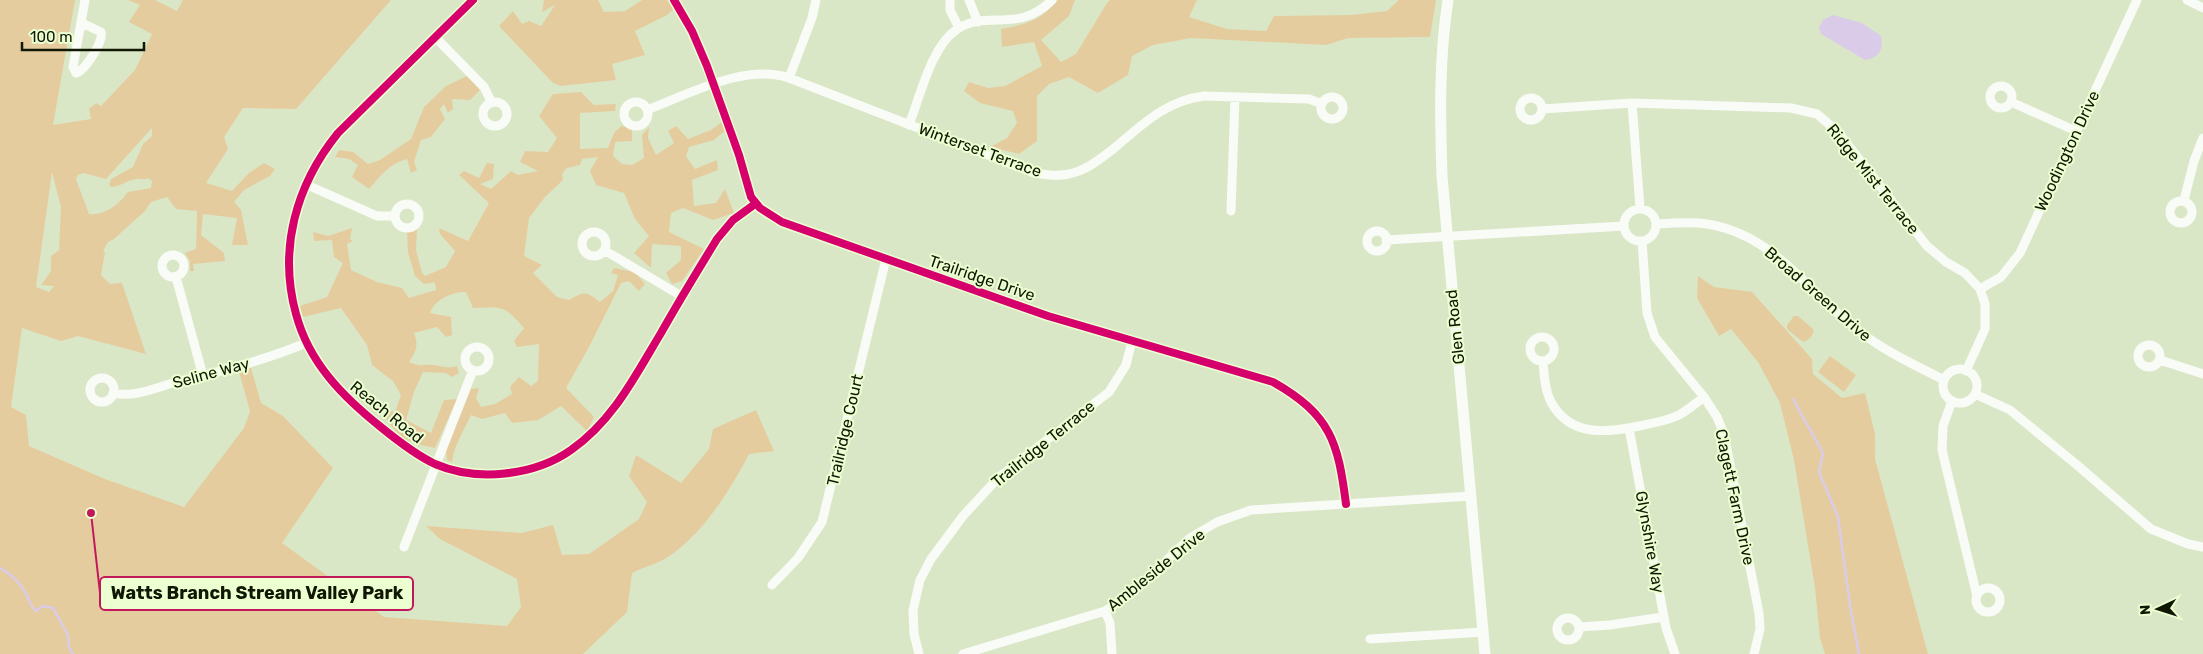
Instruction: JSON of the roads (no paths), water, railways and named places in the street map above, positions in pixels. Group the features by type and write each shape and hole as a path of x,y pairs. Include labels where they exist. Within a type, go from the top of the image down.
{"main road":[{"name":"Glen Road","path":"1448,0 1443,43 1440,112 1446,237 1472,496 1485,654"}],"street":[{"path":"82,24 101,32 102,40 83,70 76,74 73,67 85,0"},
{"name":"Reach Road","path":"473,0 338,133 324,150 305,184 293,221 288,259 292,296 306,343 324,372 349,401 399,442 436,464 469,472 513,472 538,467 569,452 596,431 614,410 725,228 755,204"},
{"path":"674,0 692,31 714,85 755,204"},
{"path":"789,78 812,18 816,0"},
{"path":"950,0 950,10 959,28"},
{"path":"969,0 978,22"},
{"path":"909,125 939,50 946,39 959,28 978,22 1021,19 1036,13 1052,0"},
{"name":"Woodington Drive","path":"1980,289 2001,277 2020,253 2137,0"},
{"path":"2187,0 2203,8"},
{"path":"436,37 484,87 492,103"},
{"name":"Winterset Terrace","path":"647,110 729,79 755,73 772,74 789,78 1034,173 1051,176 1073,173 1095,164 1156,115 1176,102 1204,96 1309,99 1322,104"},
{"path":"1231,211 1235,97"},
{"path":"2011,102 2076,132"},
{"path":"1632,104 1640,208"},
{"name":"Ridge Mist Terrace","path":"1542,108 1632,104 1791,108 1817,114 1838,132 1927,246 1946,262 1965,273 1980,289"},
{"path":"2184,200 2194,161 2203,138"},
{"path":"305,184 377,216 395,216"},
{"name":"Trailridge Drive","path":"755,204 782,222 1048,316 1273,382 1296,395 1315,412 1332,438 1341,463 1346,504"},
{"path":"1640,208 1652,213 1657,224 1653,235 1642,241 1630,238 1624,226 1628,213 1640,208"},
{"name":"Broad Green Drive","path":"1657,224 1700,223 1749,237 1786,262 1859,332 1905,360 1944,380"},
{"path":"1386,240 1624,226"},
{"name":"Clagett Farm Drive","path":"1642,241 1647,313 1650,326 1667,354 1704,397 1717,417 1730,456 1759,613 1760,630 1754,654"},
{"path":"604,250 682,297"},
{"name":"Trailridge Court","path":"772,584 798,558 822,522 886,259"},
{"path":"176,277 203,376"},
{"path":"1966,370 1985,328 1985,304 1980,289"},
{"name":"Trailridge Terrace","path":"919,654 914,634 913,610 920,580 931,560 963,516 999,478 1109,392 1126,365 1132,341"},
{"name":"Seline Way","path":"113,393 130,394 203,376 276,356 306,343"},
{"path":"2160,360 2203,374"},
{"path":"1543,361 1546,389 1552,403 1569,422 1585,430 1594,432 1629,428 1674,417 1704,397"},
{"path":"404,546 473,370"},
{"path":"1966,370 1975,378 1977,388 1975,394 1968,401 1957,403 1952,401 1944,392 1944,380 1951,372 1966,370"},
{"path":"1975,394 2010,410 2151,529 2188,544 2203,546"},
{"path":"1952,401 1943,426 1942,450 1977,596"},
{"name":"Glynshire Way","path":"1629,428 1664,617 1675,654"},
{"name":"Ambleside Drive","path":"963,654 1105,611 1132,592 1190,538 1217,522 1251,510 1472,496"},
{"path":"1105,611 1110,623 1112,654"},
{"path":"1579,628 1664,617"},
{"path":"1370,639 1484,632"}],"waterway":[{"path":"1793,399 1823,453 1819,472 1838,517 1850,606 1859,654"},
{"path":"0,568 18,582 36,611 43,606 53,608 68,635 69,648 73,654"}],"place":[{"name":"Watts Branch Stream Valley Park","path":"91,513"}]}
